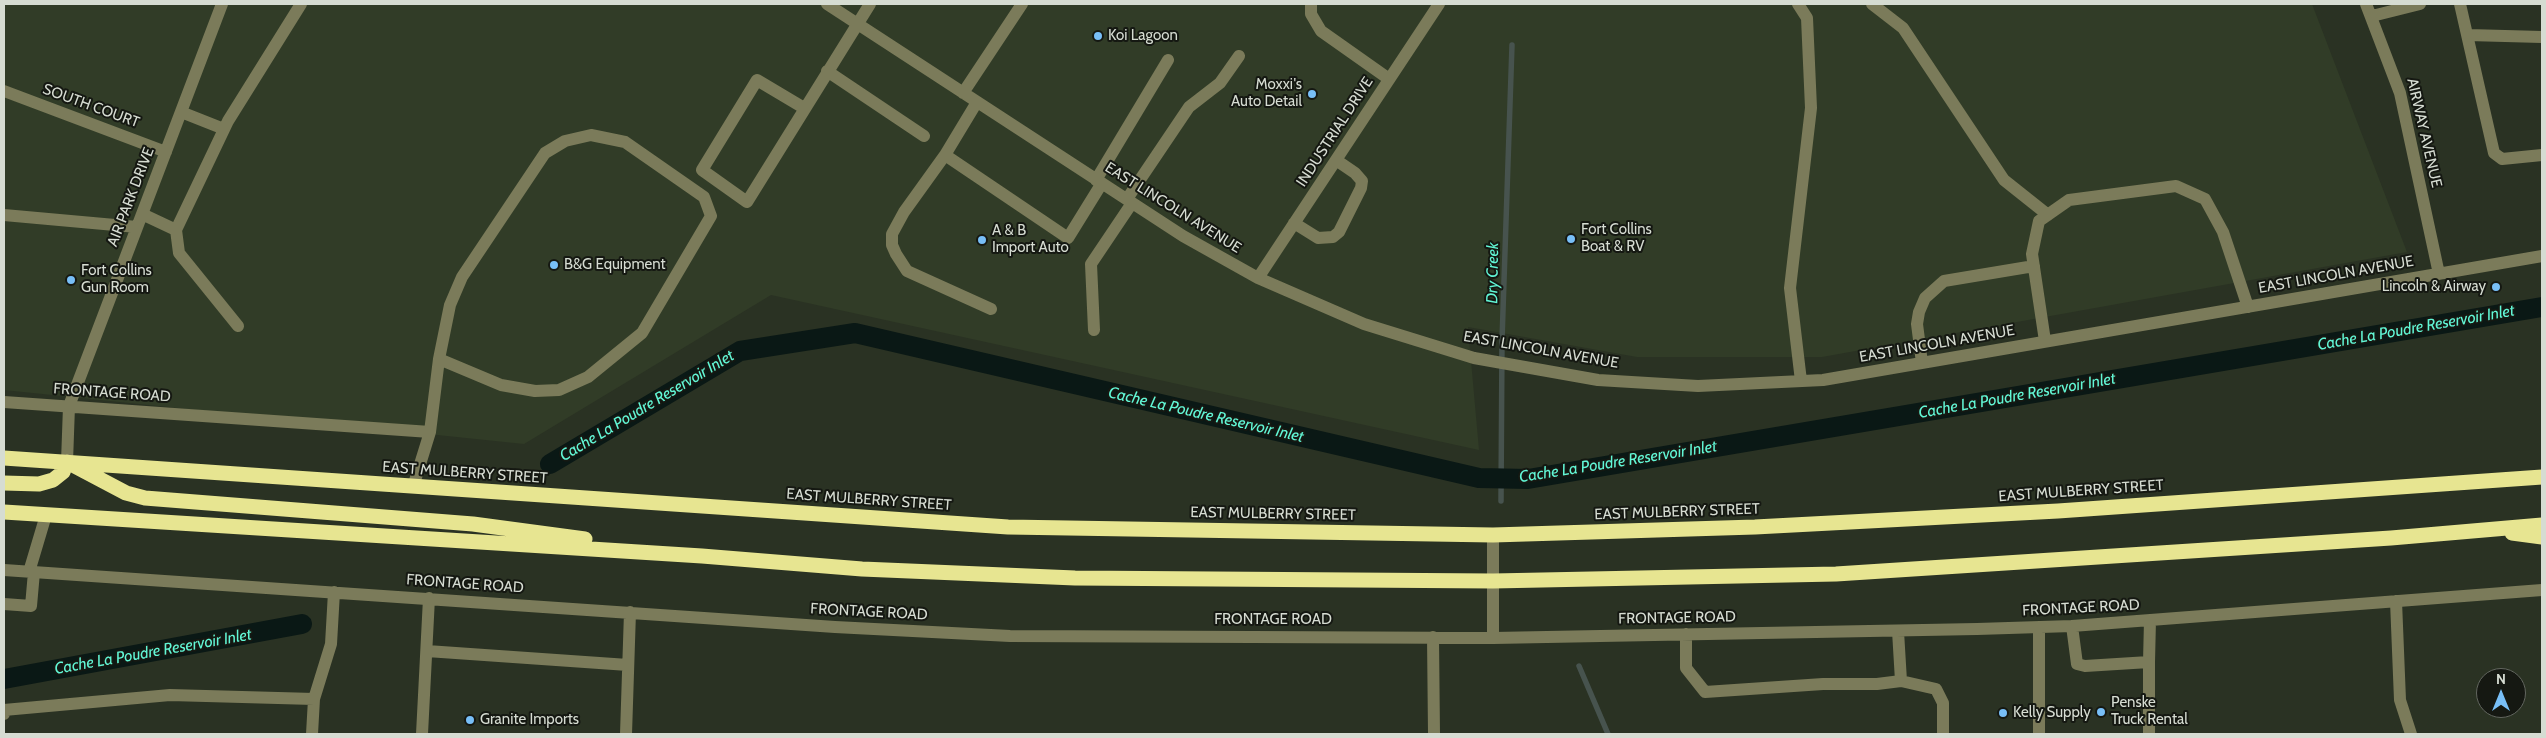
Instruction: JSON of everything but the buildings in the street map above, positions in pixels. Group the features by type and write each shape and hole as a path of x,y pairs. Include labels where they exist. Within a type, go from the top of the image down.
{"highway":[{"name":"EAST MULBERRY STREET","path":"4,458 1008,527 1493,535 1755,527 2048,511 2542,477"},
{"path":"4,483 39,484 53,480 63,472 67,462 120,490 145,498 473,524 702,556"},
{"path":"4,512 702,556 862,569 1075,578 1493,582 1836,574 2391,538 2542,525"},
{"path":"2483,529 2542,537"}],"street":[{"name":"AIR PARK DRIVE","path":"67,462 69,406 222,4"},
{"path":"238,326 179,253 176,230 224,129 301,4"},
{"name":"EAST LINCOLN AVENUE","path":"827,4 1183,236 1258,278 1364,324 1487,360 1598,380 1689,385 1823,380 2542,256"},
{"path":"804,108 757,80 702,170 747,202 870,4"},
{"path":"963,93 1022,4"},
{"path":"1311,4 1311,14 1321,31 1389,79"},
{"name":"INDUSTRIAL DRIVE","path":"1258,278 1439,4"},
{"path":"1798,4 1807,18 1811,108 1790,288 1801,381"},
{"path":"1872,4 1902,28 2004,180 2048,215"},
{"name":"AIRWAY AVENUE","path":"2366,4 2400,93 2439,274"},
{"path":"2372,16 2420,4"},
{"path":"2460,4 2494,153 2502,159 2542,155"},
{"path":"2468,35 2542,36"},
{"path":"1094,330 1091,264 1189,107 1220,83 1239,56"},
{"path":"946,155 1068,238 1168,60"},
{"path":"827,71 924,136"},
{"name":"SOUTH COURT","path":"4,91 166,152"},
{"path":"977,102 946,155 904,212 892,234 892,245 907,271 991,309"},
{"path":"181,112 224,129"},
{"path":"414,487 430,432 439,359 450,305 462,277 545,153 565,142 591,135 625,142 704,197 711,216 642,333 588,377 559,390 535,391 501,385 439,359"},
{"path":"1294,223 1318,238 1332,237 1339,232 1361,188 1362,181 1355,173 1336,160"},
{"path":"2045,342 2032,254 2038,221 2069,200 2176,186 2205,199 2223,232 2248,306"},
{"path":"4,215 140,220 176,230"},
{"path":"1922,363 1917,324 1920,312 1925,298 1944,281 2034,266"},
{"name":"FRONTAGE ROAD","path":"4,402 430,432"},
{"path":"4,604 31,606 32,572 46,515"},
{"path":"1493,535 1493,638"},
{"name":"FRONTAGE ROAD","path":"4,570 1010,636 1493,638 2039,627 2542,590"},
{"path":"312,734 314,699 331,644 334,592"},
{"path":"422,734 430,598"},
{"path":"2396,602 2400,700 2411,734"},
{"path":"626,734 630,612"},
{"path":"2149,734 2150,620"},
{"path":"2072,626 2077,664 2084,666 2149,662"},
{"path":"2039,627 2039,734"},
{"path":"1898,631 1901,681"},
{"path":"1686,634 1686,668 1705,692 1823,684 1877,684 1901,681 1936,689 1943,703 1943,734"},
{"path":"1433,637 1434,734"},
{"path":"426,651 628,665"},
{"path":"4,714 4,710 170,695 314,699"}],"shaded area":[{"path":"4,4 2312,4 2407,252 1822,357 1637,357 1468,327 1479,450 771,295 524,444 4,390"}],"waterway":[{"name":"Dry Creek","path":"1501,501 1502,340 1512,45"},
{"name":"Cache La Poudre Reservoir Inlet","path":"550,464 740,351 855,333 1479,478 1528,479 2542,307"},
{"name":"Cache La Poudre Reservoir Inlet","path":"4,679 302,624"},
{"name":"Dry Creek","path":"1579,666 1608,734"}],"place":[{"name":"Koi Lagoon","path":"1098,36"},
{"name":"Moxxi's Auto Detail","path":"1312,94"},
{"name":"Fort Collins Boat & RV","path":"1571,239"},
{"name":"A & B Import Auto","path":"982,240"},
{"name":"B&G Equipment","path":"554,265"},
{"name":"Fort Collins Gun Room","path":"71,280"},
{"name":"Lincoln & Airway","path":"2496,287"},
{"name":"Penske Truck Rental","path":"2101,712"},
{"name":"Kelly Supply","path":"2003,713"},
{"name":"Granite Imports","path":"470,720"}]}
